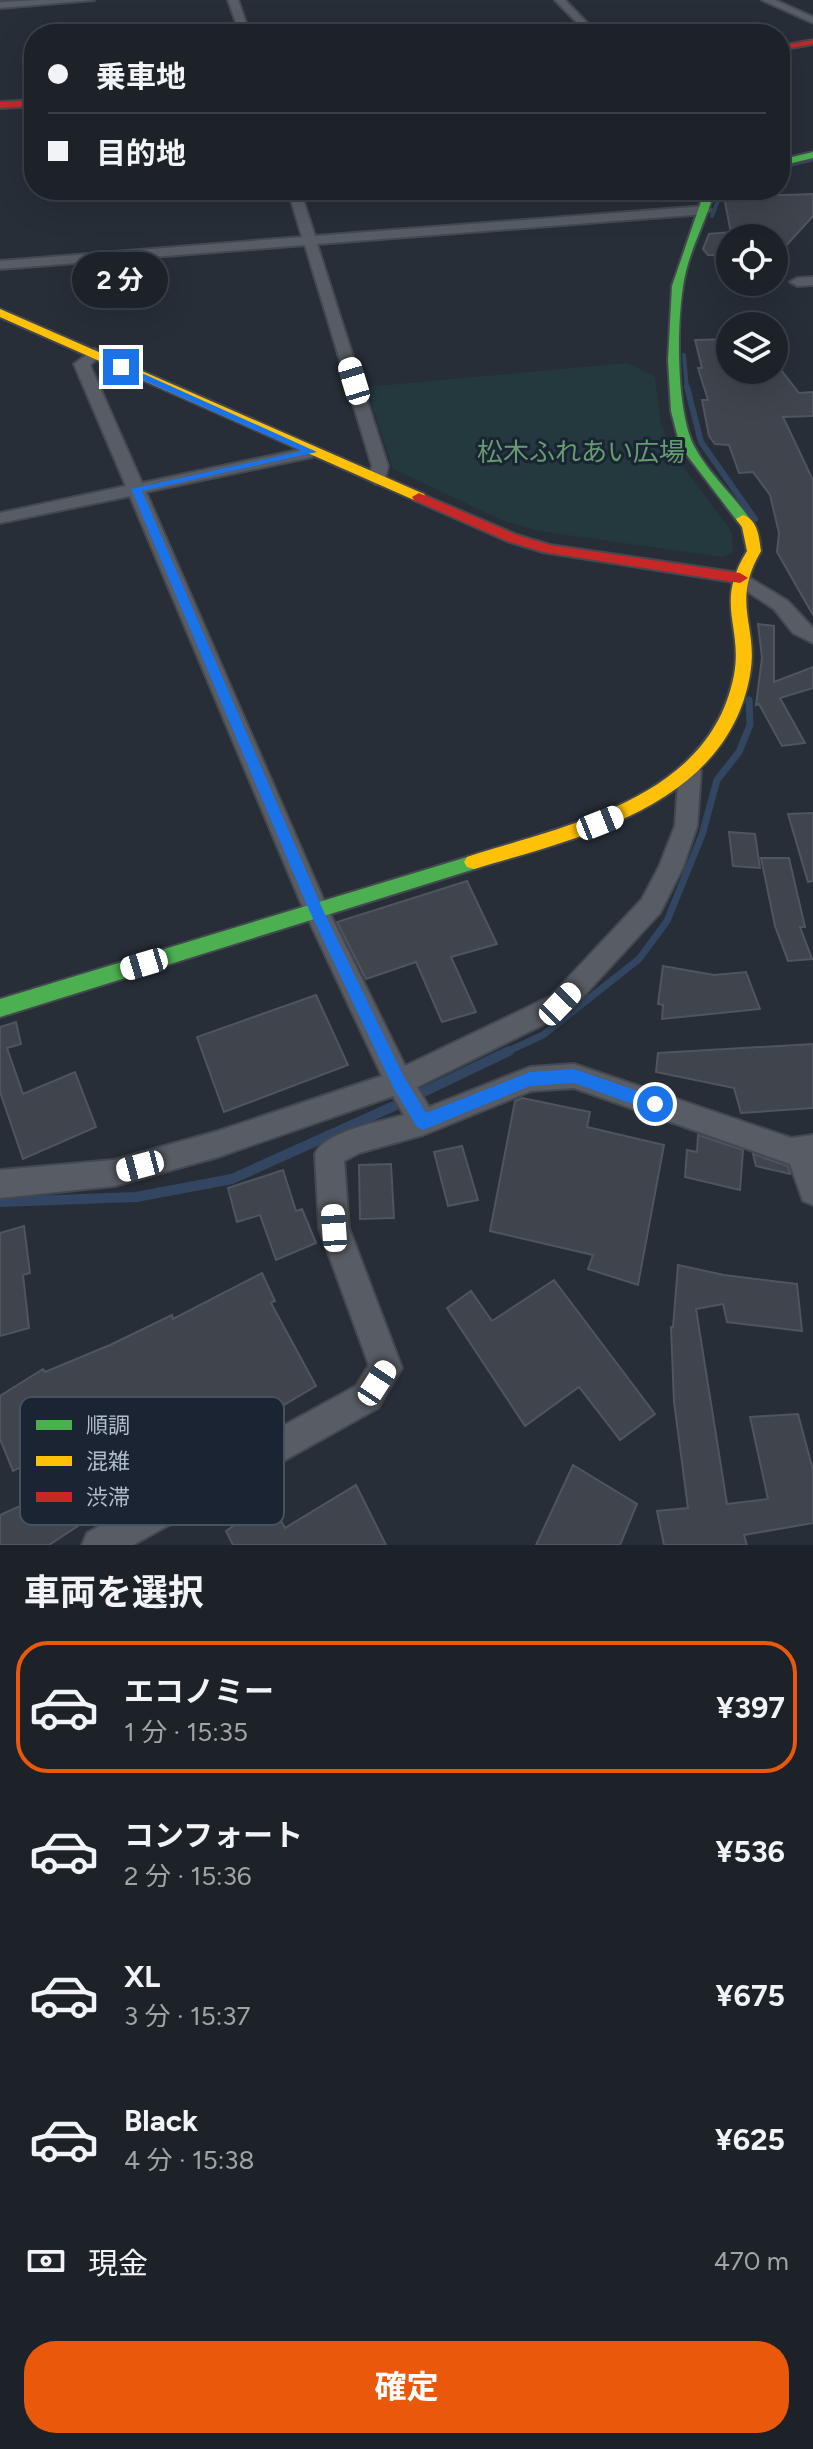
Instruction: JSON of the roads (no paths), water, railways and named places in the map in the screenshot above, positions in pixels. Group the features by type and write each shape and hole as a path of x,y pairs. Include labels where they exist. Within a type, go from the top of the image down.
{"street":[{"path":"0,5 89,0"},
{"path":"233,0 241,24"},
{"path":"560,0 583,24"},
{"path":"767,0 813,20"},
{"path":"790,46 813,42"},
{"path":"0,105 24,104"},
{"path":"790,161 813,155"},
{"path":"297,200 380,466 376,479"},
{"path":"0,1008 600,823 630,811 690,771 714,743 742,688 744,664 740,578 754,551 749,527 686,444 679,422 673,374 680,272 708,200"},
{"path":"0,265 705,210"},
{"path":"797,282 813,281"},
{"path":"0,313 312,452 531,544 740,578 781,605 809,631"},
{"path":"94,354 82,364 316,910 399,1082 423,1122"},
{"path":"0,518 312,452"},
{"path":"0,1184 114,1173 218,1144 399,1082 560,1004 651,906 671,867 686,826 690,771"},
{"path":"284,1443 367,1397 386,1368 334,1228 329,1154 353,1142 423,1122 530,1079 574,1076 791,1151 806,1150 813,1191"},
{"path":"99,1545 135,1525"}],"waterway":[{"path":"790,166 813,160"},
{"path":"712,216 718,200"},
{"path":"684,355 687,389"},
{"path":"687,387 701,442 755,519"},
{"path":"504,1053 543,1035 639,959 667,921 702,835 717,780 739,752 750,725 749,700"},
{"path":"415,1096 509,1051"},
{"path":"0,1202 136,1197 232,1179 403,1102"}],"park label":[{"name":"松木ふれあい広場","path":"581,452"}]}
